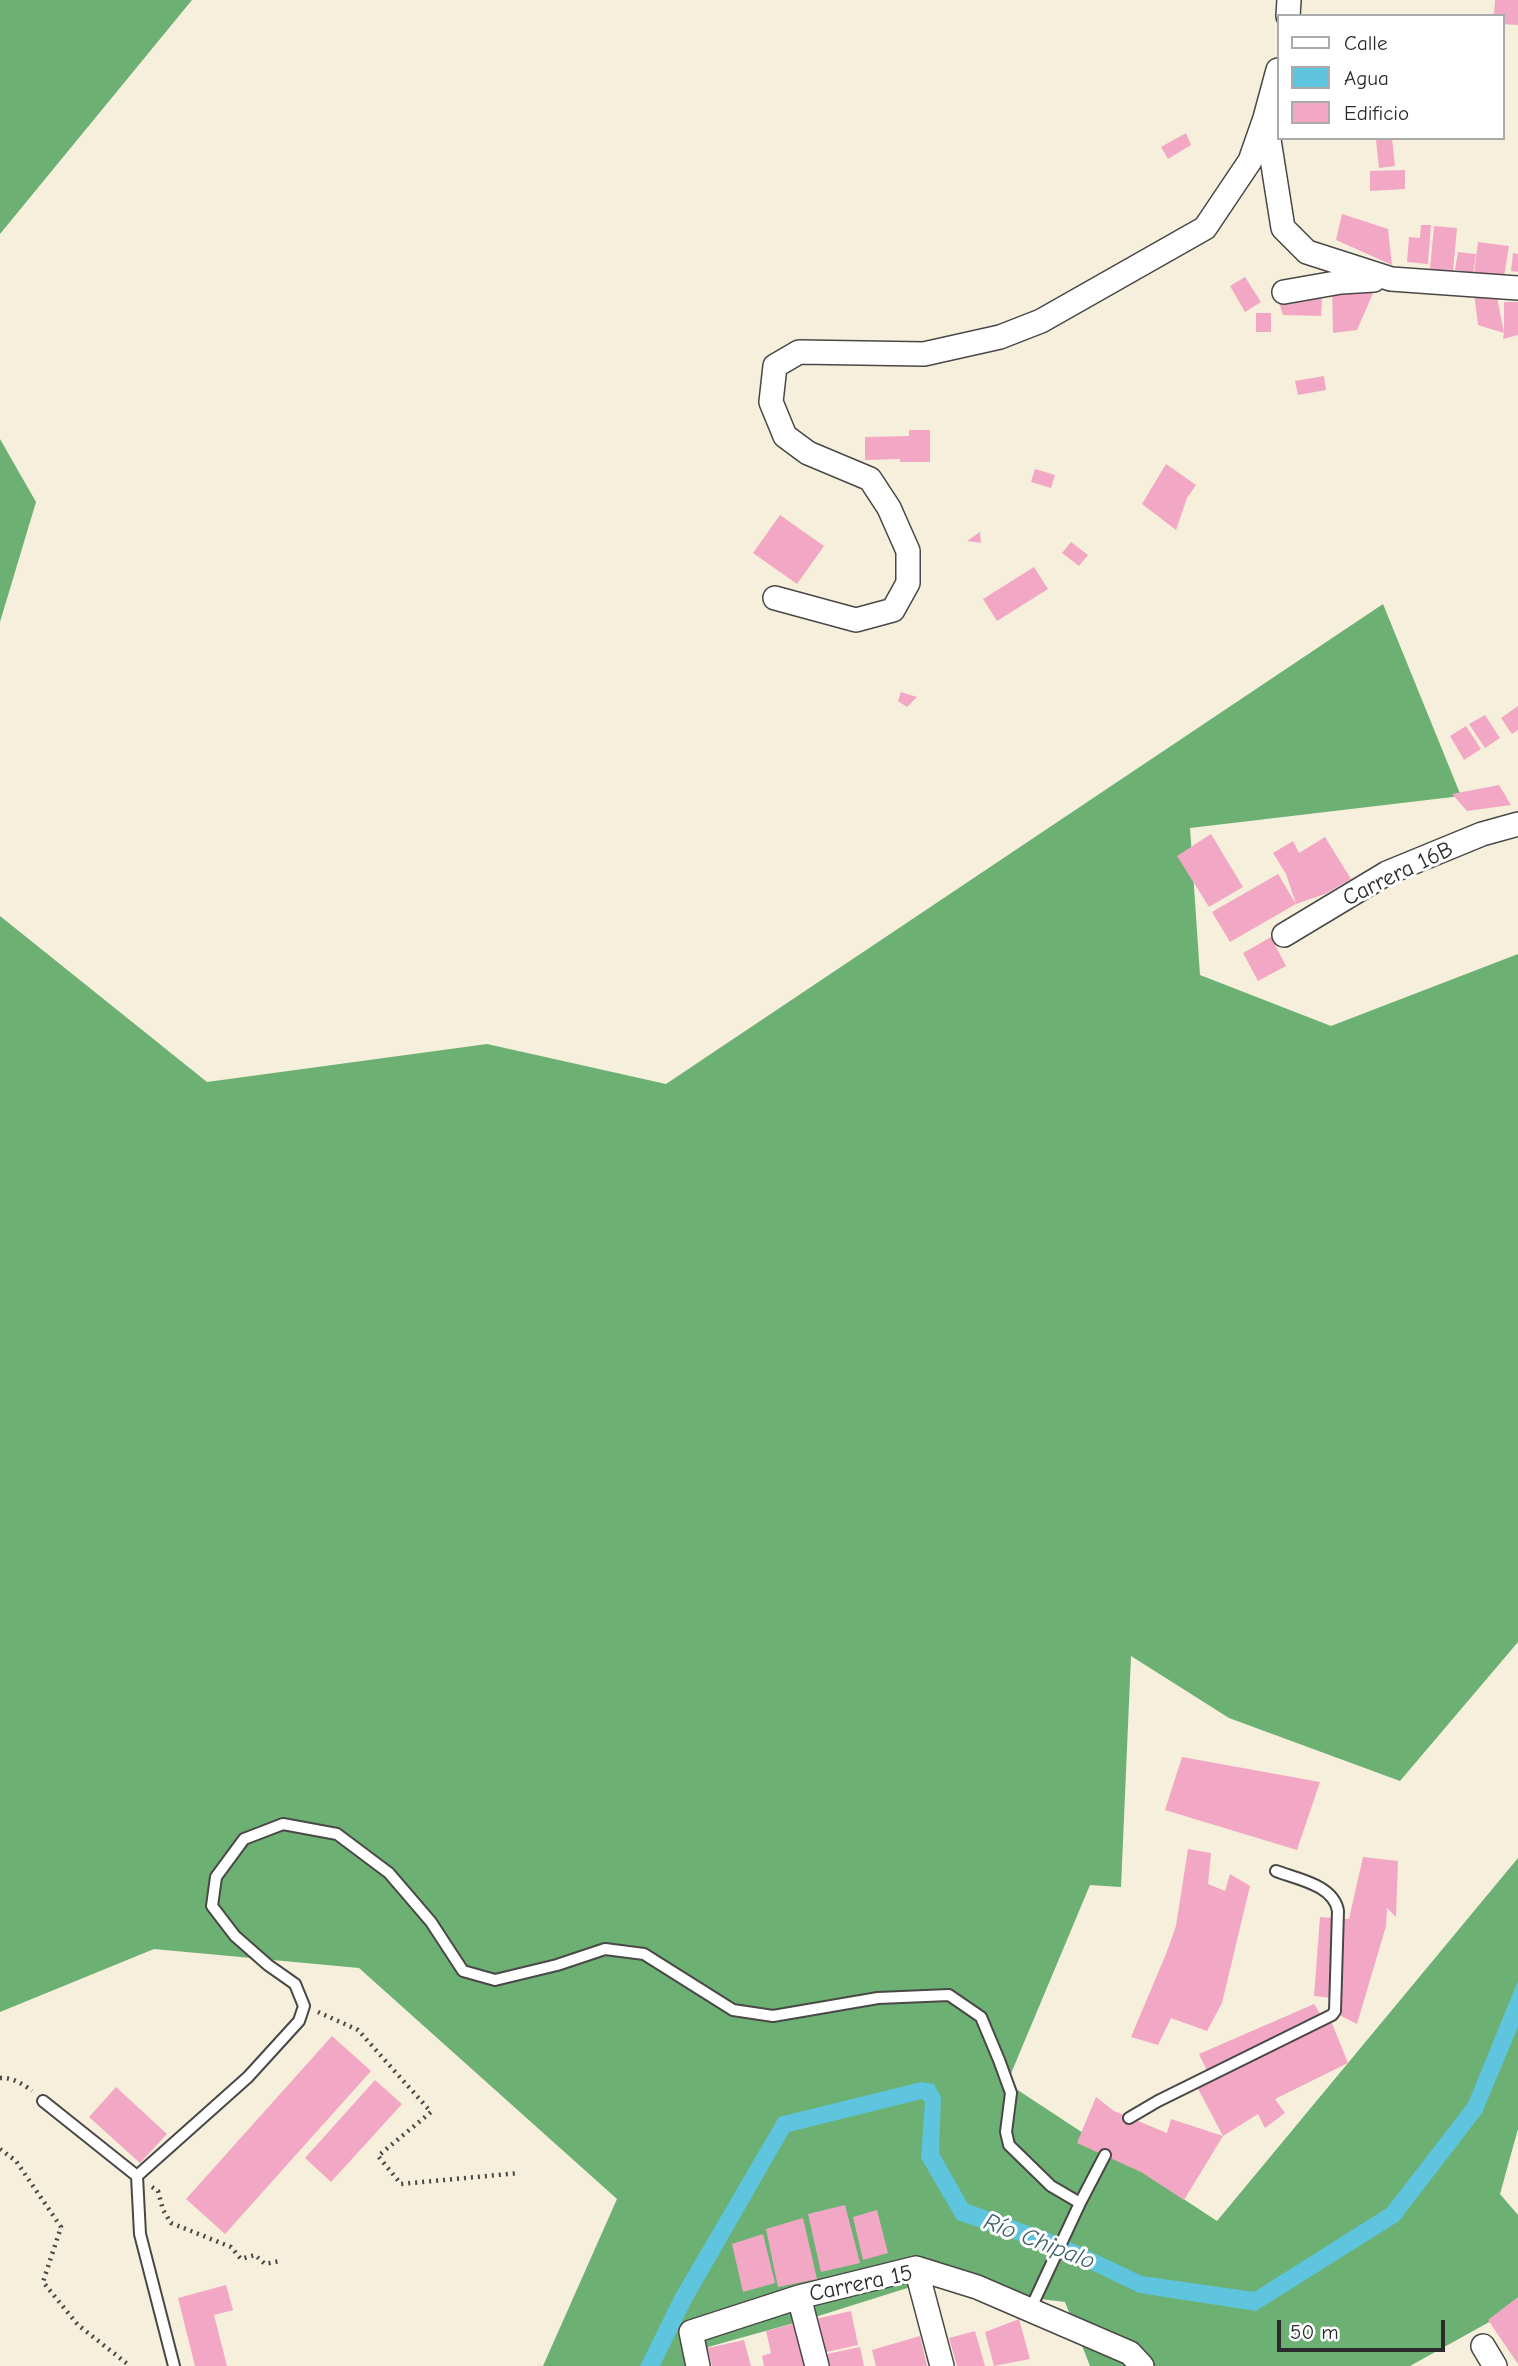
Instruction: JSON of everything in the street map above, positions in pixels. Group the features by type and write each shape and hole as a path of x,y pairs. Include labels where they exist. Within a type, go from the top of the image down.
{"street":[{"path":"775,598 856,620 893,610 908,583 908,551 889,508 870,479 808,453 785,436 771,402 775,366 799,352 924,354 1000,337 1041,321 1205,228 1250,161 1276,77"},
{"path":"1265,118 1283,228 1307,252 1391,279"},
{"path":"1284,292 1341,282 1391,279 1518,288"},
{"name":"Carrera 16B","path":"1284,935 1387,873 1482,834 1518,824"},
{"path":"916,2267 942,2366"},
{"name":"Carrera 15","path":"698,2366 691,2332 799,2297 916,2267 977,2287 1136,2359"},
{"path":"799,2297 817,2366"},
{"path":"1483,2346 1495,2366"}],"lane":[{"path":"137,2176 248,2077 299,2021 304,2006 295,1984 235,1936 212,1906 216,1877 244,1839 283,1824 337,1834 389,1873 431,1923 463,1970 495,1980 557,1965 605,1949 644,1954 733,2010 746,2012 773,2015 878,1998 949,1995 981,2017 999,2060 1011,2093 1006,2132 1009,2145 1052,2186 1080,2203"},
{"path":"1129,2118 1332,2015 1335,1999 1338,1911 1336,1901 1330,1893 1276,1871"},
{"path":"43,2101 137,2176 140,2234 174,2366"},
{"path":"1030,2310 1069,2223 1105,2155"}],"path":[{"path":"304,2006 358,2030 431,2112 378,2156 401,2184 519,2173"},
{"path":"0,2078 22,2083 43,2101"},
{"path":"0,2149 16,2161 61,2227 43,2281 78,2325 130,2366"},
{"path":"137,2176 158,2191 163,2210 171,2223 231,2247 242,2259 255,2255 265,2264 281,2261"}],"green space":[{"path":"0,0 192,0 0,234"},
{"path":"0,439 36,502 0,622"},
{"path":"1383,604 1461,796 1190,828 1200,975 1331,1026 1518,954 1518,1642 1400,1781 1229,1718 1131,1656 1121,1887 1090,1885 1007,2083 1217,2221 1518,1858 1518,2129 1500,2194 1518,2215 1518,2306 1410,2366 1090,2366 1065,2302 920,2284 708,2347 707,2366 543,2366 617,2199 359,1968 154,1949 0,2012 0,916 207,1082 487,1044 666,1084"}],"water":[{"name":"Río Chipalo","path":"1518,1981 1518,2027 1482,2113 1399,2221 1256,2311 1139,2293 1058,2254 957,2220 921,2158 925,2102 922,2099 789,2132 691,2303 660,2366 640,2366 675,2295 779,2117 921,2082 934,2084 941,2097 939,2153 968,2204 1062,2238 1142,2276 1254,2292 1387,2208 1468,2103"}],"building":[{"path":"1495,0 1518,0 1518,25 1504,24 1504,14 1494,14"},
{"path":"1186,133 1191,145 1168,159 1161,147"},
{"path":"1376,140 1392,140 1395,166 1379,168"},
{"path":"1405,170 1405,189 1370,191 1370,171"},
{"path":"1342,214 1388,229 1392,265 1336,240"},
{"path":"1421,225 1431,225 1428,264 1407,262 1409,237 1420,238"},
{"path":"1434,226 1457,228 1453,271 1430,269"},
{"path":"1478,242 1509,246 1504,277 1474,273"},
{"path":"1458,252 1476,254 1473,273 1455,270"},
{"path":"1513,253 1518,254 1518,272 1511,271"},
{"path":"1245,277 1261,302 1245,312 1230,286"},
{"path":"1378,282 1357,330 1333,333 1332,285"},
{"path":"1474,293 1497,297 1504,333 1478,325"},
{"path":"1278,299 1322,299 1321,316 1283,315"},
{"path":"1504,302 1518,302 1518,335 1503,339"},
{"path":"1256,313 1271,313 1271,332 1256,332"},
{"path":"1324,376 1326,390 1298,395 1295,381"},
{"path":"909,430 930,430 930,462 865,460 865,437 909,436"},
{"path":"1166,464 1196,485 1187,498 1176,530 1142,504"},
{"path":"1035,469 1055,475 1051,488 1031,482"},
{"path":"780,515 824,546 797,584 753,553"},
{"path":"980,532 981,543 967,541"},
{"path":"1071,542 1088,555 1079,566 1062,553"},
{"path":"1034,567 1048,589 997,621 983,599"},
{"path":"901,692 917,697 907,707 898,701"},
{"path":"1518,706 1518,730 1512,734 1501,718"},
{"path":"1485,715 1500,738 1485,748 1469,724"},
{"path":"1466,726 1481,749 1464,760 1450,736"},
{"path":"1499,785 1511,805 1467,811 1452,794"},
{"path":"1211,834 1243,887 1209,907 1177,856"},
{"path":"1325,837 1351,879 1325,894 1296,904 1286,874 1273,853 1293,841 1299,853"},
{"path":"1278,874 1296,904 1230,942 1212,912"},
{"path":"1271,937 1286,966 1258,981 1243,953"},
{"path":"1182,1757 1320,1782 1297,1850 1165,1810"},
{"path":"1188,1849 1211,1853 1208,1884 1225,1891 1230,1874 1250,1886 1222,2003 1207,2031 1171,2018 1158,2045 1131,2037 1176,1926"},
{"path":"1363,1857 1398,1861 1396,1917 1387,1908 1386,1926 1357,2024 1341,2016 1342,1999 1314,1996 1320,1917 1349,1919"},
{"path":"1314,2004 1321,2015 1208,2073 1199,2054"},
{"path":"1331,2021 1348,2063 1275,2099 1285,2113 1265,2128 1258,2114 1223,2136 1196,2085"},
{"path":"332,2036 371,2071 225,2234 186,2199"},
{"path":"375,2080 402,2104 331,2182 305,2158"},
{"path":"116,2087 167,2134 140,2163 89,2117"},
{"path":"1096,2097 1114,2111 1167,2133 1171,2119 1223,2136 1184,2200 1141,2172 1077,2143"},
{"path":"845,2205 860,2263 821,2272 808,2214"},
{"path":"877,2210 888,2253 863,2260 853,2217"},
{"path":"803,2218 817,2279 778,2287 766,2229"},
{"path":"763,2234 775,2283 743,2292 732,2244"},
{"path":"226,2285 233,2310 214,2315 227,2366 195,2366 178,2298"},
{"path":"1518,2297 1518,2364 1488,2320"},
{"path":"851,2311 858,2345 822,2353 815,2319"},
{"path":"1019,2319 1030,2359 994,2366 985,2332"},
{"path":"796,2323 808,2366 764,2366 762,2356 771,2353 766,2331"},
{"path":"975,2331 985,2366 957,2366 949,2338"},
{"path":"920,2336 927,2366 876,2366 872,2350"},
{"path":"744,2340 751,2366 712,2366 707,2348"},
{"path":"860,2347 864,2366 825,2366 822,2355"}]}
